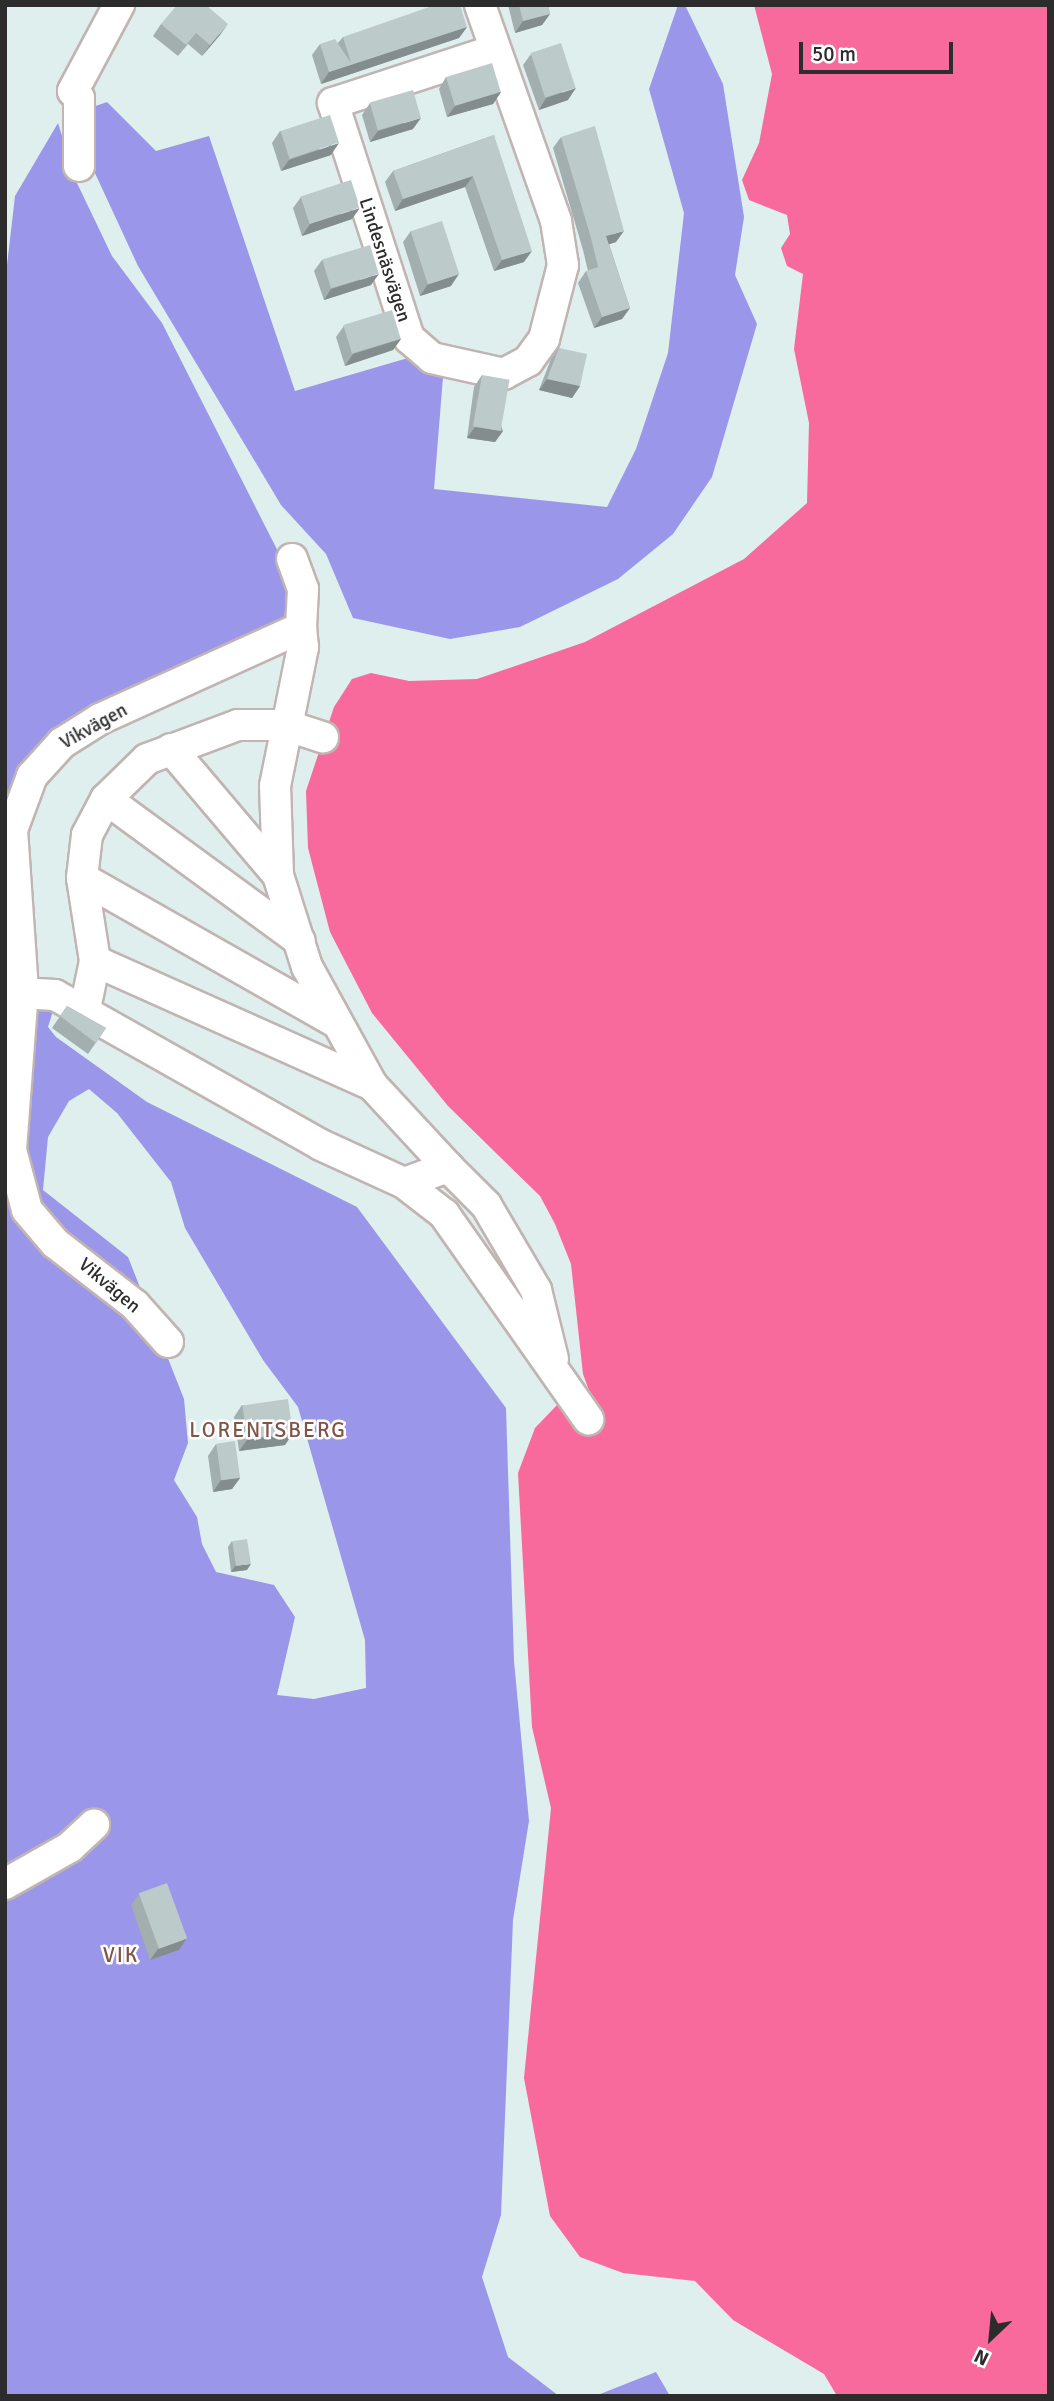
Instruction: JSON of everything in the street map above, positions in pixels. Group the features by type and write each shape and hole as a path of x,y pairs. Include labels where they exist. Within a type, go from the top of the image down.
{"street":[{"path":"79,166 79,98 73,90 119,5"},
{"name":"Lindesnäsvägen","path":"480,5 556,220 563,265 544,339 528,361 504,374 432,358 410,338 334,103 495,50"},
{"path":"292,559 303,589 302,628 275,786 278,875 300,941 336,1022 372,1085 486,1206 536,1290 558,1376"},
{"name":"Vikvägen","path":"168,1342 135,1305 55,1243 27,1210 11,1150 14,991 10,844 16,811 41,762 100,719 302,628"},
{"path":"85,1009 95,961 82,878 87,835 106,799 146,759 238,725 285,725 323,737"},
{"path":"171,749 278,875"},
{"path":"106,799 300,941"},
{"path":"82,878 336,1022"},
{"path":"95,961 372,1085"},
{"path":"14,991 55,995 85,1009 321,1144 404,1183 444,1214 588,1419"},
{"path":"404,1183 448,1167"},
{"path":"5,1884 70,1847 94,1825"}],"shaded area":[{"path":"678,5 685,5 723,84 744,217 735,275 757,324 712,477 673,534 618,579 520,627 450,639 353,618 326,554 281,505 138,266 88,158 84,110 107,102 156,151 209,136 295,391 408,358 443,377 434,489 607,507 636,449 668,353 684,213 649,89"},
{"path":"754,5 1049,5 1049,2396 837,2396 824,2374 733,2320 695,2281 623,2273 580,2257 550,2216 524,2078 551,1808 532,1727 518,1473 535,1428 558,1404 583,1431 599,1418 583,1374 571,1264 555,1224 540,1196 448,1106 372,1013 330,932 308,848 306,791 334,707 352,679 371,673 409,681 477,679 585,642 744,559 807,503 809,423 794,349 803,274 787,266 781,248 790,234 787,215 749,200 742,180 759,143 772,74"},
{"path":"58,123 76,181 112,256 162,323 292,579 281,631 96,711 5,817 6,274 15,196"},
{"path":"44,1006 53,1011 48,1027 56,1037 147,1102 357,1207 506,1408 514,1661 529,1821 513,1920 501,2215 482,2277 508,2357 559,2396 5,2396 5,1025","holes":["89,1089 117,1113 171,1182 185,1228 263,1360 298,1407 365,1640 366,1688 314,1699 277,1695 295,1617 274,1585 216,1572 202,1544 197,1517 174,1480 188,1443 184,1399 128,1257 43,1190 48,1137 69,1101"]},
{"path":"656,2372 670,2396 595,2396"}],"building":[{"path":"177,5 206,5 228,24 210,45 196,33 186,45 161,24"},
{"path":"435,5 460,5 467,27 329,72 320,44 335,39 351,63 343,37"},
{"path":"519,5 548,5 550,14 523,21"},
{"path":"561,43 576,88 545,98 531,53"},
{"path":"492,63 501,92 455,106 446,77"},
{"path":"413,90 421,118 378,130 370,102"},
{"path":"330,115 339,143 290,159 281,131"},
{"path":"595,126 624,231 606,236 630,308 602,317 586,271 598,267 561,137"},
{"path":"494,135 532,251 502,260 473,176 403,199 393,171"},
{"path":"351,180 360,208 310,224 301,196"},
{"path":"442,221 459,274 428,284 411,231"},
{"path":"370,245 379,274 331,288 322,260"},
{"path":"392,310 401,339 352,354 343,325"},
{"path":"559,348 587,354 580,386 547,379"},
{"path":"482,375 510,380 501,431 473,426"},
{"path":"67,1006 106,1028 96,1043 60,1016"},
{"path":"288,1399 293,1433 247,1439 242,1405"},
{"path":"235,1441 240,1478 221,1480 216,1444"},
{"path":"247,1539 251,1564 236,1566 232,1541"},
{"path":"167,1883 187,1938 159,1949 139,1893"}],"district":[{"name":"LORENTSBERG","path":"268,1430"},
{"name":"VIK","path":"121,1955"}]}
